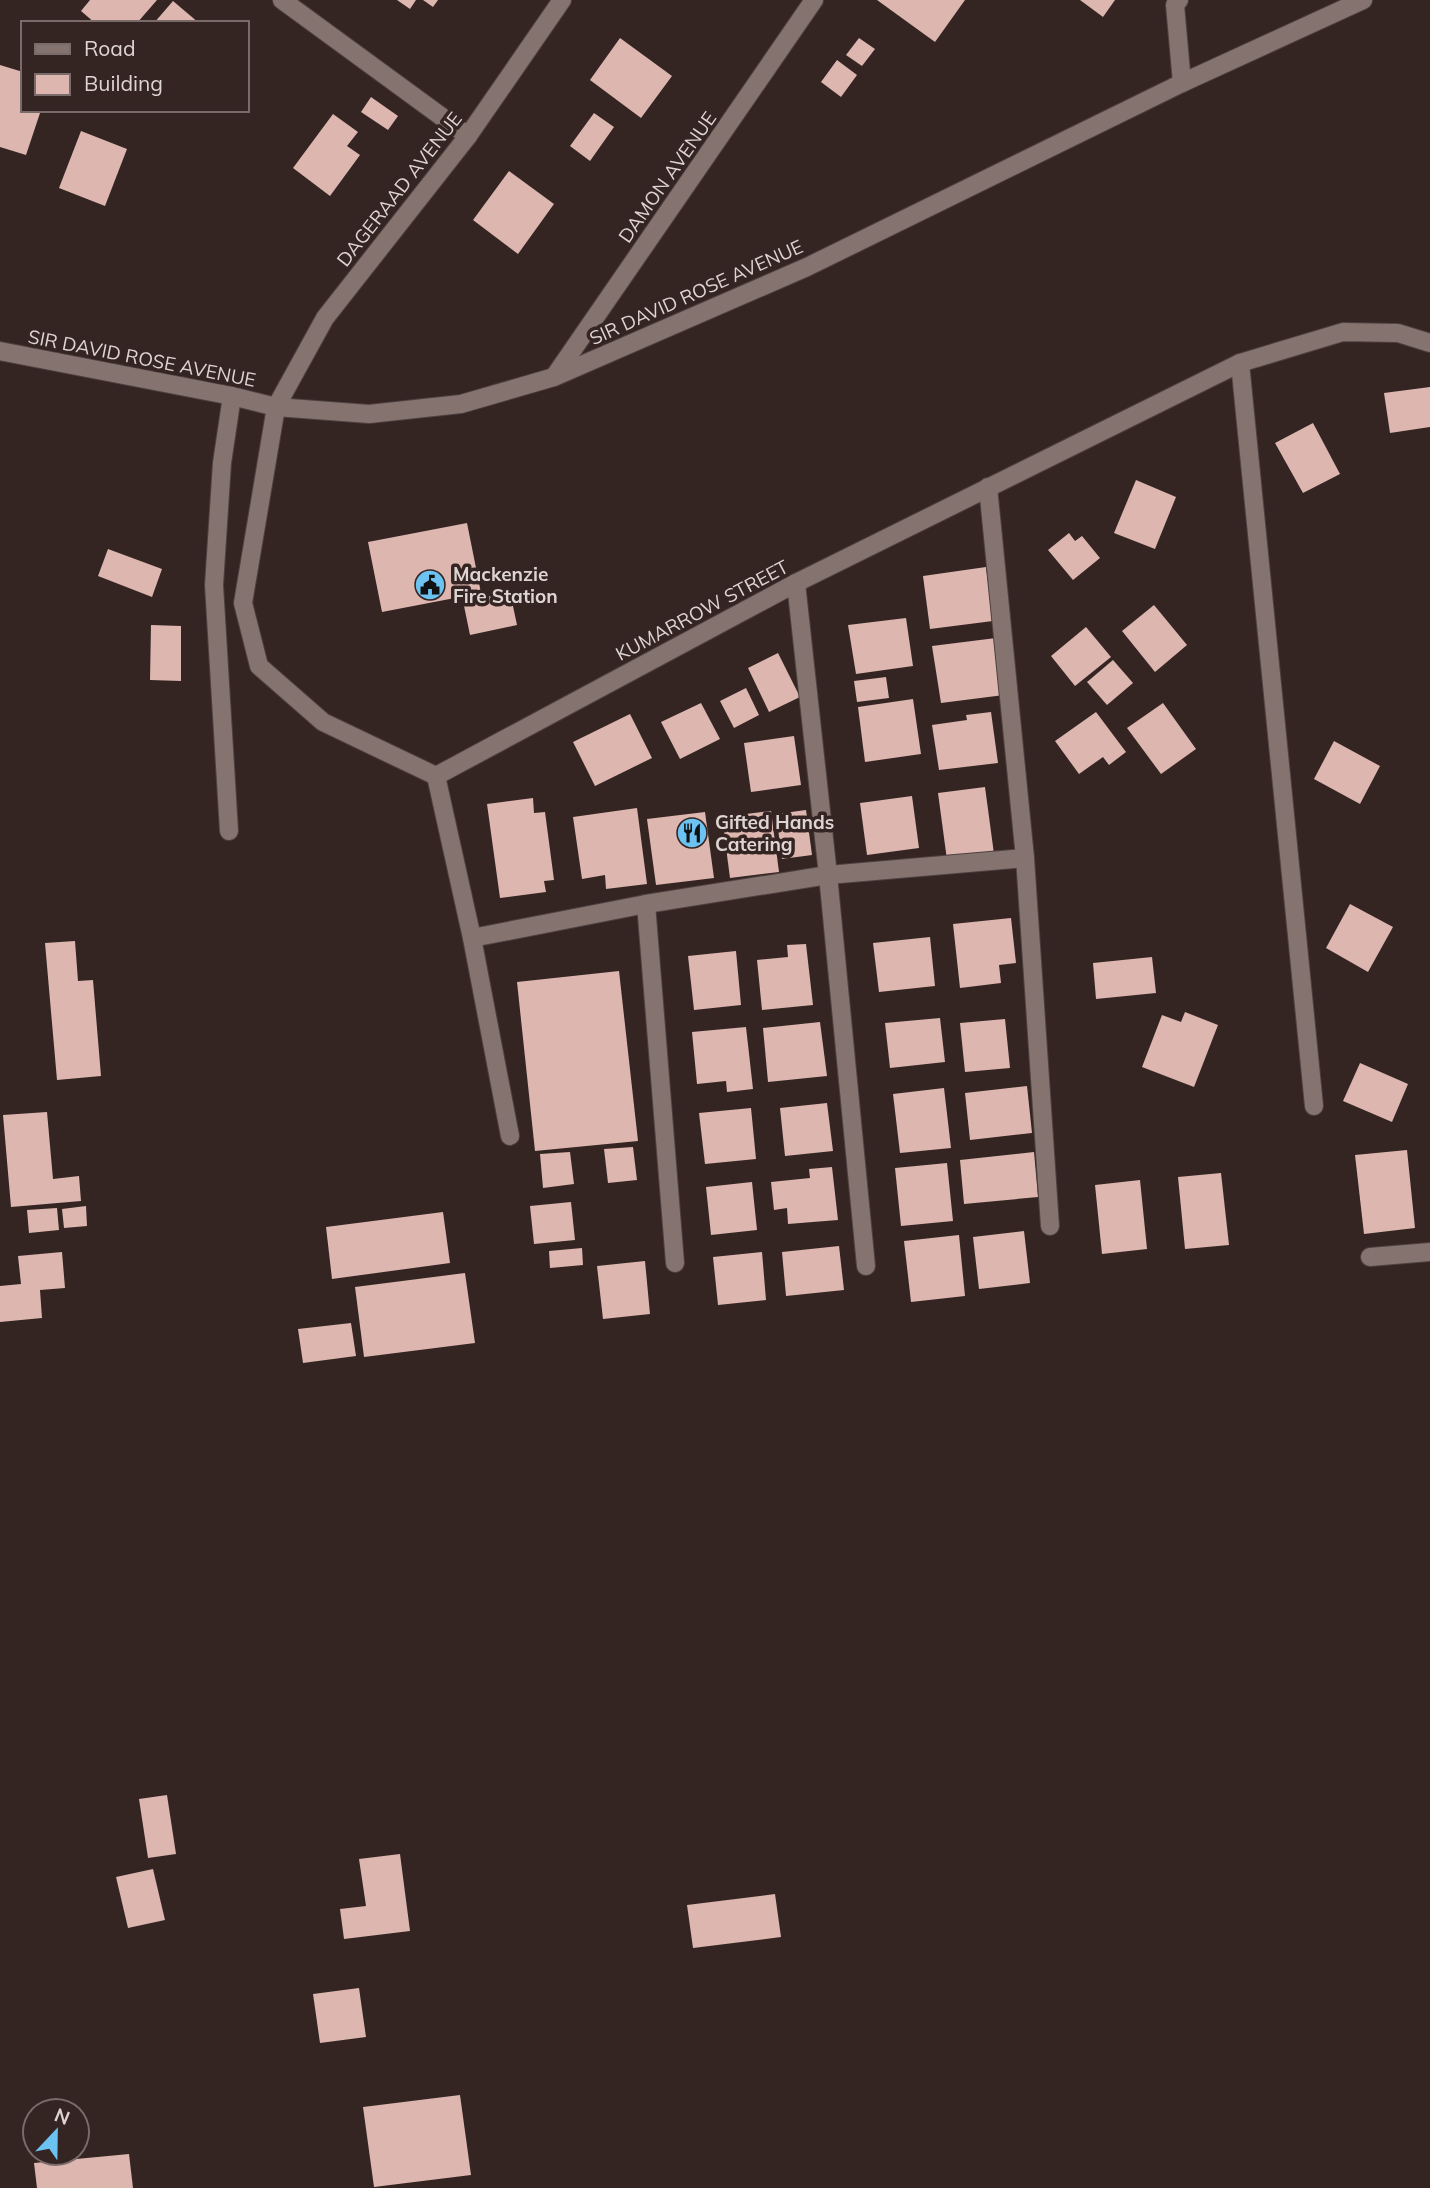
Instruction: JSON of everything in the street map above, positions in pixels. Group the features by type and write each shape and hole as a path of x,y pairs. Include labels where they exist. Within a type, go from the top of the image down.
{"street":[{"path":"282,0 468,136"},
{"name":"DAGERAAD AVENUE","path":"276,407 325,318 468,136 562,0"},
{"name":"DAMON AVENUE","path":"554,377 814,0"},
{"path":"1179,0 1175,5 1182,83"},
{"name":"SIR DAVID ROSE AVENUE","path":"0,351 276,407 369,414 461,404 554,377 807,267 1182,83 1363,0"},
{"name":"KUMARROW STREET","path":"436,776 796,583 1240,363 1343,332 1398,333 1430,343"},
{"path":"1240,363 1314,1106"},
{"path":"229,831 214,585 222,463 232,396"},
{"path":"276,407 243,603 259,666 323,722 436,776 472,937 510,1136"},
{"path":"988,487 1025,858 1049,1226"},
{"path":"796,583 866,1266"},
{"path":"472,937 646,904 828,875 1025,858"},
{"path":"646,904 675,1263"},
{"path":"1370,1257 1430,1252"}],"building":[{"path":"90,0 157,0 139,21 93,21 81,11"},
{"path":"397,0 416,0 410,9"},
{"path":"423,0 438,0 433,7"},
{"path":"877,0 965,0 935,42"},
{"path":"1080,0 1115,0 1103,17"},
{"path":"173,1 197,21 156,21"},
{"path":"620,38 672,76 641,118 590,80"},
{"path":"859,38 875,49 862,66 846,55"},
{"path":"837,60 857,75 841,97 821,82"},
{"path":"0,65 21,71 21,112 40,112 26,155 0,147"},
{"path":"371,97 398,116 388,130 361,112"},
{"path":"594,113 614,127 590,161 570,146"},
{"path":"333,114 358,132 347,146 360,155 330,196 293,168"},
{"path":"81,131 127,149 105,206 59,188"},
{"path":"509,171 554,204 518,254 473,220"},
{"path":"1430,387 1430,427 1390,433 1384,393"},
{"path":"1313,423 1340,474 1303,493 1275,443"},
{"path":"1136,480 1176,497 1155,549 1114,533"},
{"path":"467,523 481,593 382,612 368,542"},
{"path":"1069,533 1075,541 1082,536 1100,558 1073,580 1048,550"},
{"path":"108,549 162,569 152,597 98,576"},
{"path":"986,567 993,621 930,629 923,576"},
{"path":"510,592 517,625 470,635 463,601"},
{"path":"1154,605 1187,645 1155,672 1122,631"},
{"path":"906,618 913,666 856,674 848,625"},
{"path":"151,625 181,626 181,681 150,680"},
{"path":"1086,627 1111,657 1075,686 1051,656"},
{"path":"996,638 1004,695 941,703 932,646"},
{"path":"778,653 800,697 769,712 748,668"},
{"path":"1113,660 1133,683 1107,705 1087,682"},
{"path":"886,677 889,698 857,702 854,681"},
{"path":"746,688 759,715 734,728 720,701"},
{"path":"913,699 921,754 865,762 858,707"},
{"path":"701,703 720,739 680,759 661,722"},
{"path":"1163,703 1196,749 1161,774 1127,728"},
{"path":"991,712 998,763 939,770 932,725 967,720 966,715"},
{"path":"1096,712 1126,752 1109,765 1103,757 1079,774 1055,741"},
{"path":"630,714 652,758 595,786 573,742"},
{"path":"794,736 801,785 751,792 744,743"},
{"path":"1334,741 1380,766 1360,804 1314,779"},
{"path":"985,787 994,854 947,860 938,793"},
{"path":"912,796 919,848 867,855 860,803"},
{"path":"533,798 534,813 545,812 554,880 544,881 546,892 500,898 487,804"},
{"path":"637,808 647,884 606,889 605,875 582,879 573,817"},
{"path":"806,810 812,855 782,859 776,814"},
{"path":"771,811 779,872 730,878 722,817"},
{"path":"705,812 714,878 656,885 647,819"},
{"path":"1350,904 1393,927 1368,972 1326,948"},
{"path":"1011,918 1016,963 999,965 1001,983 960,988 953,924"},
{"path":"930,937 935,986 879,992 873,943"},
{"path":"75,941 78,981 93,980 101,1076 57,1080 45,943"},
{"path":"806,944 813,1005 762,1010 757,960 788,957 787,945"},
{"path":"736,951 741,1005 694,1010 688,956"},
{"path":"1152,957 1156,993 1096,999 1093,963"},
{"path":"619,971 638,1141 535,1151 517,982"},
{"path":"1185,1012 1218,1025 1194,1087 1142,1067 1162,1015 1181,1022"},
{"path":"940,1018 945,1062 890,1068 885,1023"},
{"path":"1005,1019 1010,1068 965,1072 960,1023"},
{"path":"820,1022 827,1076 768,1082 763,1028"},
{"path":"746,1027 753,1089 727,1092 726,1081 697,1084 692,1032"},
{"path":"1360,1063 1408,1084 1392,1122 1343,1101"},
{"path":"1027,1086 1032,1133 970,1140 965,1093"},
{"path":"944,1088 951,1148 900,1153 893,1094"},
{"path":"827,1103 833,1151 785,1156 780,1108"},
{"path":"751,1108 756,1159 705,1164 699,1113"},
{"path":"47,1112 53,1179 79,1176 81,1201 11,1207 3,1115"},
{"path":"633,1147 637,1180 608,1183 604,1149"},
{"path":"1407,1150 1415,1228 1364,1234 1355,1155"},
{"path":"570,1152 574,1184 543,1188 540,1154"},
{"path":"1034,1152 1038,1197 964,1204 960,1160"},
{"path":"947,1163 953,1221 901,1226 895,1168"},
{"path":"832,1167 838,1220 788,1224 787,1208 774,1210 771,1182 810,1178 809,1169"},
{"path":"1221,1173 1229,1245 1185,1249 1178,1177"},
{"path":"1140,1180 1147,1249 1102,1254 1095,1185"},
{"path":"752,1182 757,1230 711,1235 706,1187"},
{"path":"571,1202 575,1240 534,1244 530,1206"},
{"path":"86,1206 87,1226 64,1228 62,1209"},
{"path":"57,1208 59,1230 29,1233 27,1210"},
{"path":"443,1212 450,1263 332,1279 326,1227"},
{"path":"1024,1231 1030,1283 979,1289 973,1237"},
{"path":"959,1235 965,1296 911,1302 904,1241"},
{"path":"839,1246 844,1290 786,1296 782,1252"},
{"path":"582,1248 583,1265 550,1268 549,1251"},
{"path":"62,1252 65,1288 40,1290 42,1318 0,1322 0,1286 21,1284 18,1256"},
{"path":"762,1252 766,1300 718,1305 713,1257"},
{"path":"645,1261 650,1314 603,1319 597,1266"},
{"path":"465,1273 475,1343 364,1357 355,1287"},
{"path":"351,1323 356,1356 303,1363 298,1329"},
{"path":"167,1795 176,1854 148,1858 139,1799"},
{"path":"400,1854 410,1931 344,1939 340,1909 366,1906 359,1859"},
{"path":"153,1869 165,1920 128,1928 116,1877"},
{"path":"775,1894 781,1937 693,1948 687,1905"},
{"path":"359,1988 366,2037 320,2043 313,1994"},
{"path":"460,2095 471,2175 374,2187 363,2107"},
{"path":"129,2154 133,2188 37,2188 34,2167 91,2167 91,2158"}],"place":[{"name":"Mackenzie Fire Station","path":"430,585"},
{"name":"Gifted Hands Catering","path":"692,833"}]}
